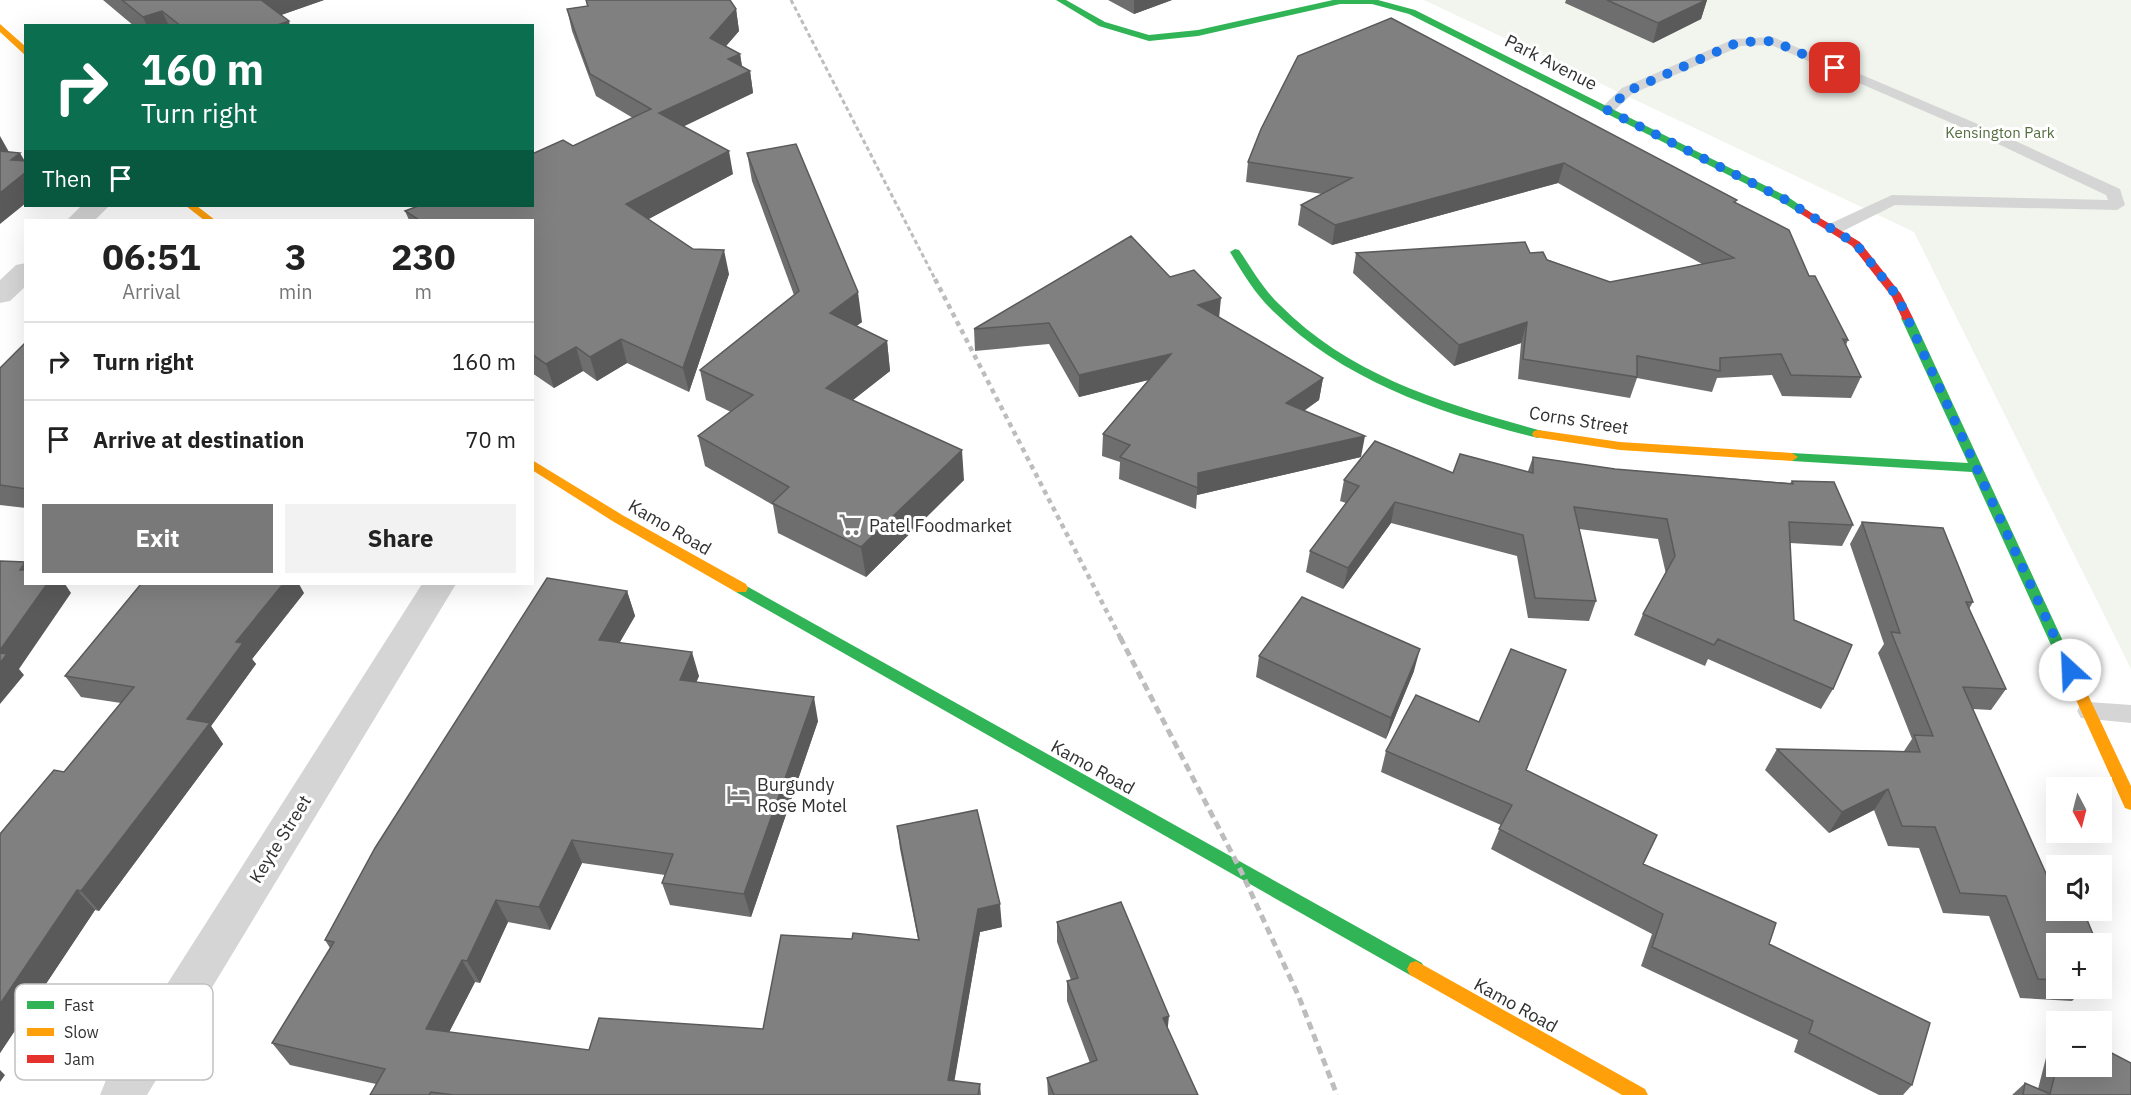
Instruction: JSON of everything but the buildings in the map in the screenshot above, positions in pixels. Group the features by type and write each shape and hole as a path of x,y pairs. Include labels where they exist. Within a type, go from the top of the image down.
{"street":[{"name":"Park Avenue","path":"1060,0 1102,24 1149,38 1198,33 1340,1 1372,1 1412,12 1784,199 1856,244 1897,296 2131,803"},
{"path":"0,27 24,52"},
{"path":"81,219 95,207"},
{"path":"192,207 209,219"},
{"name":"Corns Street","path":"1235,252 1253,280 1279,310 1351,363 1412,394 1480,418 1542,435 1620,446 1977,468"},
{"path":"0,295 24,274"},
{"name":"Kamo Road","path":"534,465 629,525 1639,1095"},
{"name":"Keyte Street","path":"191,984 438,585"},
{"name":"Keyte Street","path":"122,1095 131,1080"}],"lane":[{"path":"1607,110 1628,91 1739,42 1773,41 1982,131 2114,192 2117,205 1892,200 1833,229"},
{"path":"2089,711 2131,714"}],"green space":[{"name":"Kensington Park","path":"1424,0 2131,0 2131,669 1914,232"}],"railway":[{"path":"791,0 936,281"},
{"path":"935,279 1121,639"},
{"path":"1120,637 1241,871 1299,997 1337,1095"}],"traffic: fast":[{"path":"1060,0 1102,24 1149,38 1198,33 1340,1 1372,1 1412,12 1784,199 1805,212"},
{"path":"1235,252 1259,288 1276,308 1333,354 1398,389 1432,403 1538,434"},
{"path":"1907,318 2074,680"},
{"path":"1792,457 1977,468"},
{"path":"741,588 1416,969"}],"traffic: slow":[{"path":"0,27 24,51"},
{"path":"192,207 209,219"},
{"path":"1538,434 1620,446 1792,457"},
{"path":"534,465 619,519 741,588"},
{"path":"2074,680 2131,803"},
{"path":"1416,969 1639,1095"}],"traffic: jam":[{"path":"1805,212 1856,244 1897,296 1907,318"}],"place":[{"name":"Patel Foodmarket","path":"851,525"},
{"name":"Burgundy Rose Motel","path":"739,794"}],"route":[{"path":"1835,68 1773,41 1739,42 1628,91 1607,110 1784,199 1856,244 1897,296 2070,670"}]}
